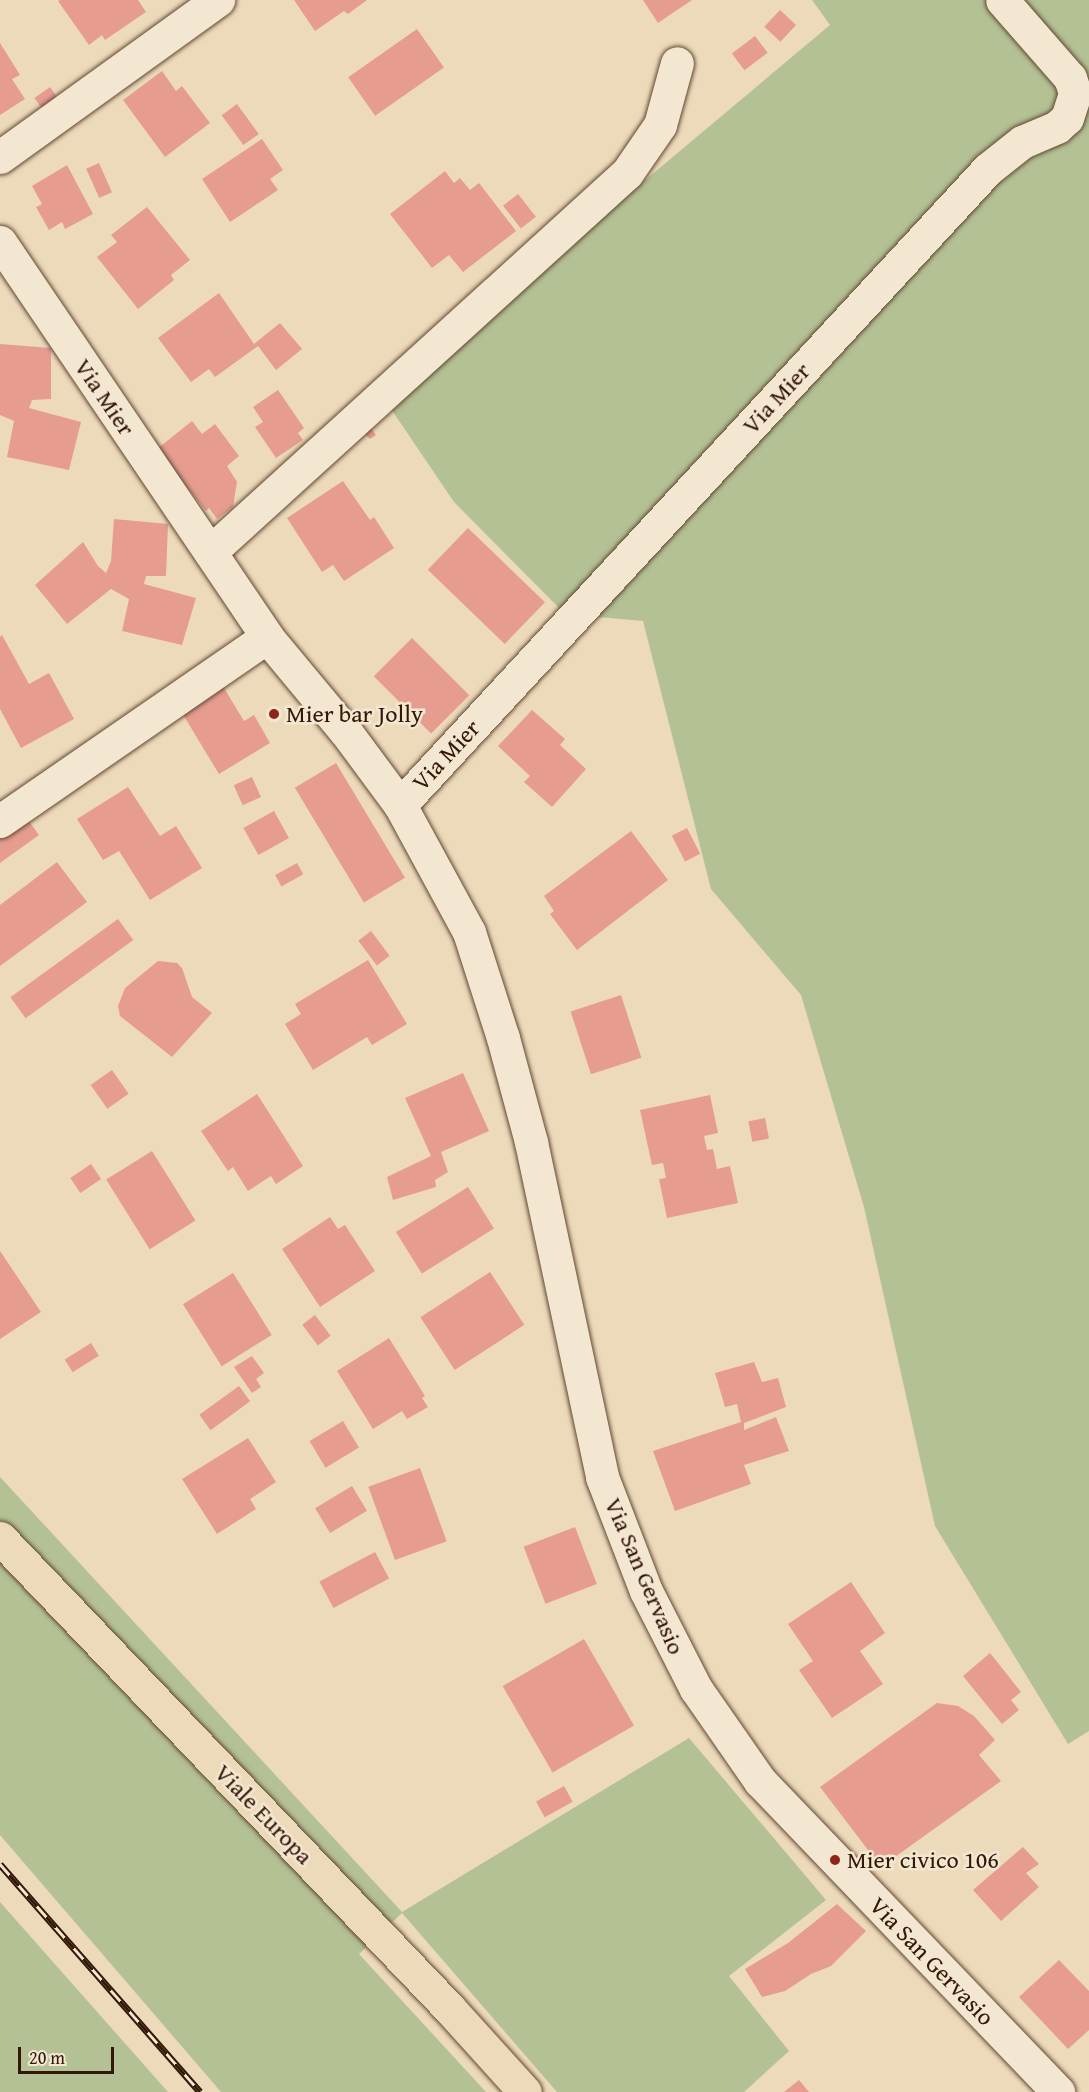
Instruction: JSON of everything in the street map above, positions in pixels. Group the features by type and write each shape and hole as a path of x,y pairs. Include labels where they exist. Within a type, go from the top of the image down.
{"main road":[{"name":"Viale Europa","path":"0,1538 449,2008 525,2092"}],"street":[{"path":"0,157 218,0"},
{"name":"Via Mier","path":"400,805 988,169 1022,142 1057,127 1067,118 1075,93 1070,78 1002,0"},
{"path":"210,552 627,173 660,125 677,63"},
{"name":"Via Mier","path":"0,242 267,637 346,732 400,805 469,932 531,1142"},
{"path":"0,821 267,637"},
{"name":"Via San Gervasio","path":"531,1142 602,1477 646,1591 696,1689 760,1781 1058,2092"}],"green space":[{"path":"812,0 1089,0 1089,1731 1068,1744 935,1526 864,1207 801,995 711,889 643,621 565,614 454,502 387,403 494,307 830,25"},
{"path":"0,1477 402,1912 689,1738 826,1900 729,1976 789,2051 744,2092 557,2092 402,1913 359,1954 486,2092 221,2092 0,1835"},
{"path":"0,1902 168,2092 0,2092"}],"building":[{"path":"138,0 146,12 105,40 102,35 89,45 58,1"},
{"path":"294,0 367,0 348,14 344,11 315,31"},
{"path":"643,0 692,0 658,23"},
{"path":"780,10 796,25 780,42 764,27"},
{"path":"417,29 444,68 375,116 348,77"},
{"path":"755,36 768,53 744,70 732,53"},
{"path":"0,43 20,75 12,79 25,99 0,115"},
{"path":"162,71 176,91 182,86 210,123 165,157 123,100"},
{"path":"50,87 57,97 41,108 34,98"},
{"path":"237,104 259,134 243,145 222,115"},
{"path":"262,139 283,170 270,179 278,190 230,222 202,179"},
{"path":"99,163 112,192 99,198 86,169"},
{"path":"67,165 93,214 65,229 62,222 49,230 36,207 42,204 32,186"},
{"path":"445,171 454,183 460,178 470,190 479,183 516,231 463,272 449,255 432,268 390,214"},
{"path":"518,194 536,217 521,229 503,206"},
{"path":"147,207 190,260 171,275 174,280 138,309 97,257 117,242 111,235"},
{"path":"219,293 254,344 280,323 302,349 276,370 258,346 215,377 209,369 191,382 158,338"},
{"path":"0,344 51,348 51,399 32,400 29,408 81,422 69,470 7,457 14,421 0,415"},
{"path":"278,390 304,428 298,433 303,440 276,458 255,427 263,422 253,407"},
{"path":"382,417 371,428 376,435 370,439 356,426"},
{"path":"192,421 202,434 215,424 239,456 227,466 237,482 233,507 217,519 209,508 206,511 157,449"},
{"path":"343,481 370,520 374,517 394,548 344,581 333,565 322,572 287,518"},
{"path":"114,519 168,524 166,576 146,576 144,584 196,598 182,645 122,631 129,599 111,589 67,624 35,585 83,542 98,566 106,573 111,561"},
{"path":"468,528 545,602 505,644 428,570"},
{"path":"2,635 29,684 49,673 74,719 21,748 0,709 0,637"},
{"path":"412,638 469,695 431,733 374,676"},
{"path":"221,683 244,721 254,715 270,743 219,774 179,708"},
{"path":"532,710 565,739 560,745 586,769 552,807 524,782 530,776 498,746"},
{"path":"336,763 405,878 364,903 295,788"},
{"path":"252,777 261,797 243,805 234,785"},
{"path":"128,787 160,836 176,826 202,868 150,900 119,851 103,860 77,819"},
{"path":"274,811 289,838 258,855 243,828"},
{"path":"23,813 39,835 0,863 0,829"},
{"path":"687,828 700,854 685,862 672,836"},
{"path":"631,831 668,880 577,950 550,914 554,911 544,896"},
{"path":"57,862 87,902 0,966 0,905"},
{"path":"297,863 303,874 281,886 275,875"},
{"path":"118,919 133,940 26,1018 10,997"},
{"path":"371,931 390,956 377,965 358,941"},
{"path":"368,960 407,1024 372,1045 367,1037 313,1070 285,1024 301,1014 295,1004"},
{"path":"158,961 177,963 182,968 192,997 212,1013 172,1057 120,1016 118,1006 125,988"},
{"path":"621,995 641,1058 591,1074 571,1011"},
{"path":"112,1070 129,1094 107,1109 91,1085"},
{"path":"463,1073 489,1131 441,1152 448,1172 435,1180 436,1187 393,1200 387,1177 431,1156 405,1098"},
{"path":"257,1094 303,1166 276,1184 271,1176 248,1191 233,1167 228,1171 201,1131"},
{"path":"710,1095 718,1133 704,1136 707,1150 713,1149 717,1169 730,1166 738,1203 667,1218 659,1179 666,1178 663,1163 652,1165 640,1110"},
{"path":"765,1118 769,1139 752,1142 748,1121"},
{"path":"152,1151 195,1221 150,1249 106,1180"},
{"path":"91,1164 101,1179 80,1193 70,1178"},
{"path":"468,1187 494,1229 422,1274 396,1232"},
{"path":"330,1217 338,1229 345,1225 375,1271 320,1307 282,1249"},
{"path":"0,1251 41,1312 0,1339"},
{"path":"490,1272 524,1325 455,1370 420,1317"},
{"path":"233,1273 272,1335 222,1366 183,1304"},
{"path":"315,1315 331,1336 318,1345 302,1325"},
{"path":"389,1338 425,1396 422,1398 428,1407 407,1419 402,1411 373,1429 337,1371"},
{"path":"91,1343 99,1356 73,1372 65,1359"},
{"path":"252,1356 264,1373 256,1379 261,1387 252,1393 234,1367"},
{"path":"754,1362 762,1382 778,1378 786,1407 744,1423 744,1430 776,1417 789,1451 744,1465 751,1484 675,1511 653,1451 741,1422 737,1404 725,1407 715,1373"},
{"path":"239,1386 250,1401 211,1430 199,1415"},
{"path":"343,1421 359,1448 326,1468 310,1441"},
{"path":"248,1438 276,1482 250,1499 256,1509 217,1534 182,1479"},
{"path":"420,1468 447,1541 395,1560 368,1487"},
{"path":"352,1486 367,1511 330,1533 315,1508"},
{"path":"575,1527 597,1584 546,1604 524,1547"},
{"path":"375,1552 389,1578 333,1608 319,1582"},
{"path":"851,1582 885,1633 860,1651 883,1684 832,1718 799,1670 813,1661 788,1624"},
{"path":"584,1639 634,1726 553,1773 503,1686"},
{"path":"990,1653 1021,1692 1011,1700 1019,1710 1002,1724 963,1676"},
{"path":"937,1703 958,1706 974,1716 995,1740 979,1755 1001,1781 881,1867 820,1787"},
{"path":"564,1786 573,1802 545,1817 536,1802"},
{"path":"1023,1847 1039,1864 1026,1873 1039,1887 1001,1921 973,1890"},
{"path":"837,1904 866,1931 831,1966 811,1974 785,1991 762,1997 745,1969 788,1943"},
{"path":"1059,1960 1089,1991 1089,2030 1068,2049 1019,1997"},
{"path":"799,2080 809,2092 784,2092"}],"railway":[{"path":"0,1864 200,2092"}],"place":[{"name":"Mier bar Jolly","path":"274,714"},
{"name":"Mier civico 106","path":"835,1860"}]}
